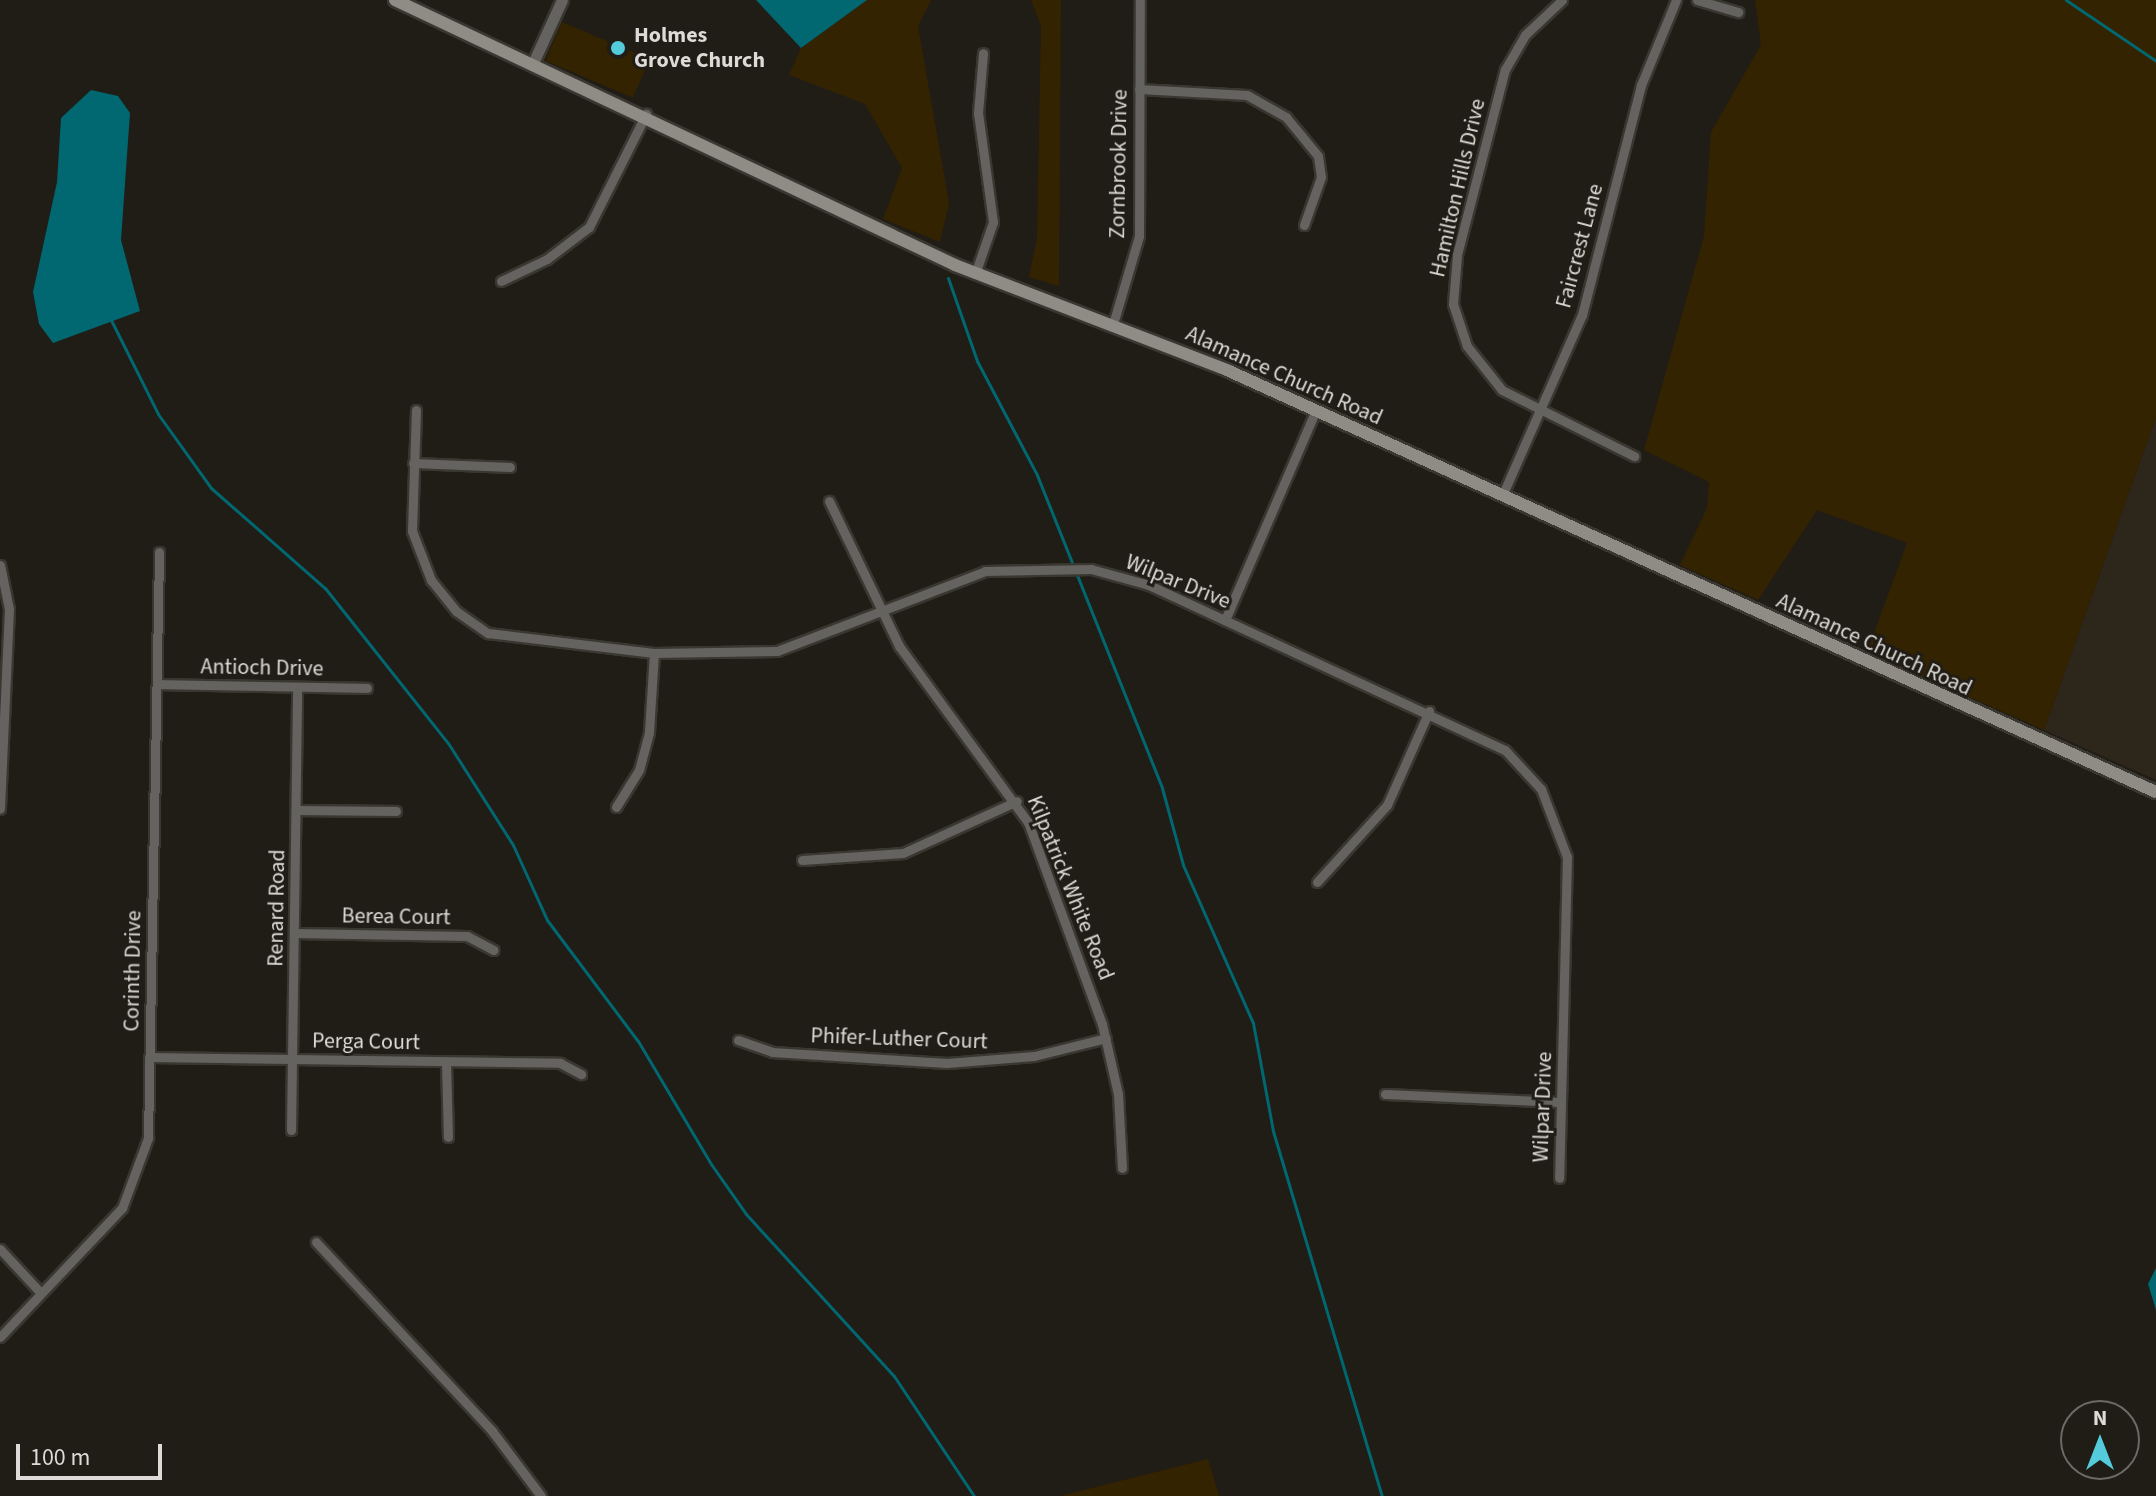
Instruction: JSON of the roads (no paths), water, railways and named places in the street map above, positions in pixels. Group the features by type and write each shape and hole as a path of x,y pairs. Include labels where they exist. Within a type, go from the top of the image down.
{"main road":[{"name":"Alamance Church Road","path":"395,0 646,114 975,274 1113,324 1316,410 2156,792"}],"street":[{"path":"533,63 562,0"},
{"name":"Zornbrook Drive","path":"1113,324 1139,236 1140,0"},
{"name":"Hamilton Hills Drive","path":"1562,0 1525,35 1505,69 1452,287 1458,324 1482,368 1538,412 1634,456"},
{"name":"Faircrest Lane","path":"1502,496 1582,315 1641,85 1676,0"},
{"path":"1697,0 1738,12"},
{"path":"975,274 993,222 978,113 983,53"},
{"path":"1139,89 1247,95 1286,117 1318,156 1321,177 1304,225"},
{"path":"501,281 547,259 589,227 646,114"},
{"name":"Wilpar Drive","path":"416,410 412,531 431,580 456,611 488,633 527,643 654,653 777,651 973,574 1052,566 1130,579 1429,711 1515,758 1561,831 1569,890 1559,1178"},
{"path":"1225,620 1316,410"},
{"path":"413,463 510,467"},
{"name":"Kilpatrick White Road","path":"829,501 882,612 917,674 1017,801 1106,1038 1122,1168"},
{"name":"Corinth Drive","path":"0,1337 135,1185 148,1138 159,552"},
{"path":"0,565 4,639 0,809"},
{"path":"616,807 639,770 649,732 654,653"},
{"name":"Antioch Drive","path":"157,684 367,688"},
{"name":"Renard Road","path":"291,1130 297,687"},
{"path":"1317,882 1387,805 1429,711"},
{"path":"802,860 903,853 1017,801"},
{"path":"296,810 396,811"},
{"name":"Berea Court","path":"295,933 467,936 493,950"},
{"name":"Phifer-Luther Court","path":"738,1040 772,1052 947,1063 1034,1056 1106,1038"},
{"name":"Perga Court","path":"149,1057 560,1063 581,1074"},
{"path":"446,1062 448,1137"},
{"path":"1385,1094 1561,1102"},
{"path":"316,1242 492,1431 541,1496"},
{"path":"0,1249 40,1292"}],"water":[{"path":"756,0 867,0 801,48"},
{"path":"91,90 118,96 130,113 121,240 140,311 53,343 39,324 33,292 57,182 61,118"},
{"path":"2156,1268 2156,1310 2148,1284"}],"waterway":[{"path":"2066,0 2156,61"},
{"path":"948,278 977,361 1037,475 1162,788 1183,865 1253,1023 1273,1131 1382,1496"},
{"path":"111,320 158,414 211,488 325,588 448,743 513,845 547,920 638,1041 711,1164 746,1214 894,1376 974,1496"}],"place":[{"name":"Holmes Grove Church","path":"618,48"}]}
